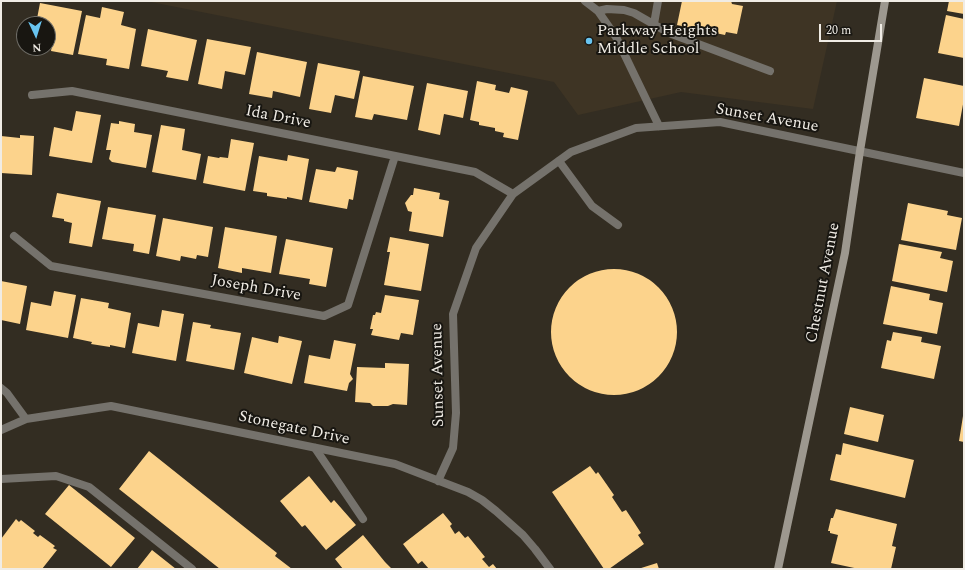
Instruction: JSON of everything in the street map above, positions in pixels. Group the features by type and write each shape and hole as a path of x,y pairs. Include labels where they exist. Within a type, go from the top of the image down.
{"main road":[{"name":"Chestnut Avenue","path":"778,569 845,253 885,1"}],"street":[{"path":"584,1 598,11 616,37 659,126"},
{"path":"654,24 658,1"},
{"path":"598,11 608,9 624,10 634,13 681,38 770,71"},
{"name":"Ida Drive","path":"32,95 72,91 475,172 513,194"},
{"name":"Sunset Avenue","path":"438,481 453,448 456,413 453,314 476,248 513,194 571,152 636,128 720,122 964,173"},
{"name":"Joseph Drive","path":"14,236 51,266 324,316 348,305 395,156"},
{"path":"559,160 592,206 618,224"},
{"path":"1,388 7,393 26,419"},
{"name":"Stonegate Drive","path":"1,430 26,419 111,406 395,464 468,492 496,511 523,535 550,569"},
{"path":"315,448 363,519"},
{"path":"1,479 56,476 89,487 192,569"}],"shaded area":[{"name":"Parkway Heights Middle School","path":"146,1 837,1 813,109 681,92 578,115 554,82"}],"building":[{"path":"682,1 731,1 732,4 743,6 737,34 726,32 725,35 677,25"},
{"path":"949,1 964,1 964,14 947,11"},
{"path":"40,3 82,11 73,55 56,52 56,16 38,16"},
{"path":"102,7 124,12 121,25 136,29 129,69 106,65 107,59 78,54 86,15 100,18"},
{"path":"946,15 964,19 964,58 938,53"},
{"path":"148,29 197,40 188,81 166,77 168,71 141,66"},
{"path":"207,39 251,47 245,75 225,71 222,89 198,84"},
{"path":"257,52 307,62 300,97 273,91 272,98 249,94"},
{"path":"318,63 360,71 354,99 335,95 331,113 309,109"},
{"path":"363,76 414,86 407,120 374,114 372,120 355,117"},
{"path":"924,78 964,86 964,99 959,126 916,118"},
{"path":"477,81 496,85 495,90 509,93 511,87 528,91 518,140 503,137 504,133 495,131 495,128 479,125 479,122 470,120"},
{"path":"427,83 468,91 463,118 444,114 440,135 418,130"},
{"path":"76,111 101,115 92,163 49,156 54,127 72,131"},
{"path":"119,121 135,124 134,132 152,135 146,168 112,162 109,159 111,150 106,150 111,123 119,124"},
{"path":"161,125 185,129 182,150 201,154 196,180 152,172"},
{"path":"20,135 34,136 32,175 1,173 1,136 20,138"},
{"path":"231,139 254,143 245,191 203,183 208,156 228,158"},
{"path":"288,155 309,159 302,200 287,197 287,199 267,196 267,193 253,191 259,156 287,161"},
{"path":"337,167 358,171 353,200 349,199 347,209 309,202 316,169 335,172"},
{"path":"414,188 440,193 439,199 449,201 443,237 409,231 412,212 408,211 405,203 411,195 413,195"},
{"path":"57,193 101,201 92,247 69,243 72,223 64,221 64,219 52,217"},
{"path":"908,203 948,211 947,215 962,218 956,250 901,240"},
{"path":"108,207 156,215 149,254 133,251 134,244 102,239"},
{"path":"163,218 213,227 208,257 197,255 196,259 181,256 180,261 156,256"},
{"path":"225,227 277,236 271,273 242,268 242,273 218,268"},
{"path":"390,237 429,244 421,291 384,285 390,252 387,252"},
{"path":"286,239 333,248 326,287 309,284 310,279 279,274"},
{"path":"899,244 942,252 940,258 953,261 947,292 892,281"},
{"path":"608,269 620,269 638,273 659,287 673,308 677,332 673,356 659,377 638,391 620,395 608,395 590,391 569,377 555,356 551,338 551,326 555,308 569,287 590,273"},
{"path":"1,281 27,286 20,324 1,320"},
{"path":"891,286 930,294 929,300 943,303 937,334 883,324"},
{"path":"54,291 76,295 68,338 26,330 31,302 51,306"},
{"path":"385,295 419,300 413,335 401,333 399,340 371,335 373,329 370,329 373,315 375,315 376,312 381,313"},
{"path":"81,298 109,303 108,308 131,313 125,348 110,345 110,347 91,344 92,342 73,338"},
{"path":"162,310 184,314 176,361 132,353 138,323 159,327"},
{"path":"193,322 211,325 210,328 241,333 234,370 186,361"},
{"path":"893,332 922,337 921,342 941,346 934,379 881,368 887,340 891,341"},
{"path":"279,336 302,341 292,384 244,373 252,337 278,343"},
{"path":"334,340 356,344 350,374 353,379 349,383 347,391 304,383 309,355 330,359"},
{"path":"385,363 409,364 407,405 393,404 388,406 373,406 370,403 355,402 357,367 385,368"},
{"path":"850,407 884,415 878,442 844,434"},
{"path":"964,416 964,442 959,441"},
{"path":"843,443 914,460 905,498 830,480 836,454 841,455"},
{"path":"149,451 277,553 275,556 292,569 220,569 119,489"},
{"path":"590,466 596,474 598,472 614,495 612,497 622,512 626,510 641,533 638,535 644,544 609,569 604,569 552,492"},
{"path":"309,476 331,503 334,500 356,525 326,550 305,525 302,527 280,501"},
{"path":"69,485 135,538 111,567 45,514"},
{"path":"836,509 897,524 892,546 896,547 891,569 859,569 831,563 838,535 828,531 831,518 833,518"},
{"path":"443,513 452,524 450,526 455,534 459,531 465,538 468,536 485,557 482,559 489,567 493,564 497,569 429,569 422,561 418,564 403,544"},
{"path":"16,519 19,522 21,520 35,531 33,533 38,537 40,535 55,546 53,548 57,550 42,569 1,569 1,539"},
{"path":"363,535 392,569 343,569 335,559"},
{"path":"152,550 176,569 137,569"},
{"path":"657,563 659,569 638,569"}],"place":[{"name":"Parkway Heights Middle School","path":"589,41"}]}
